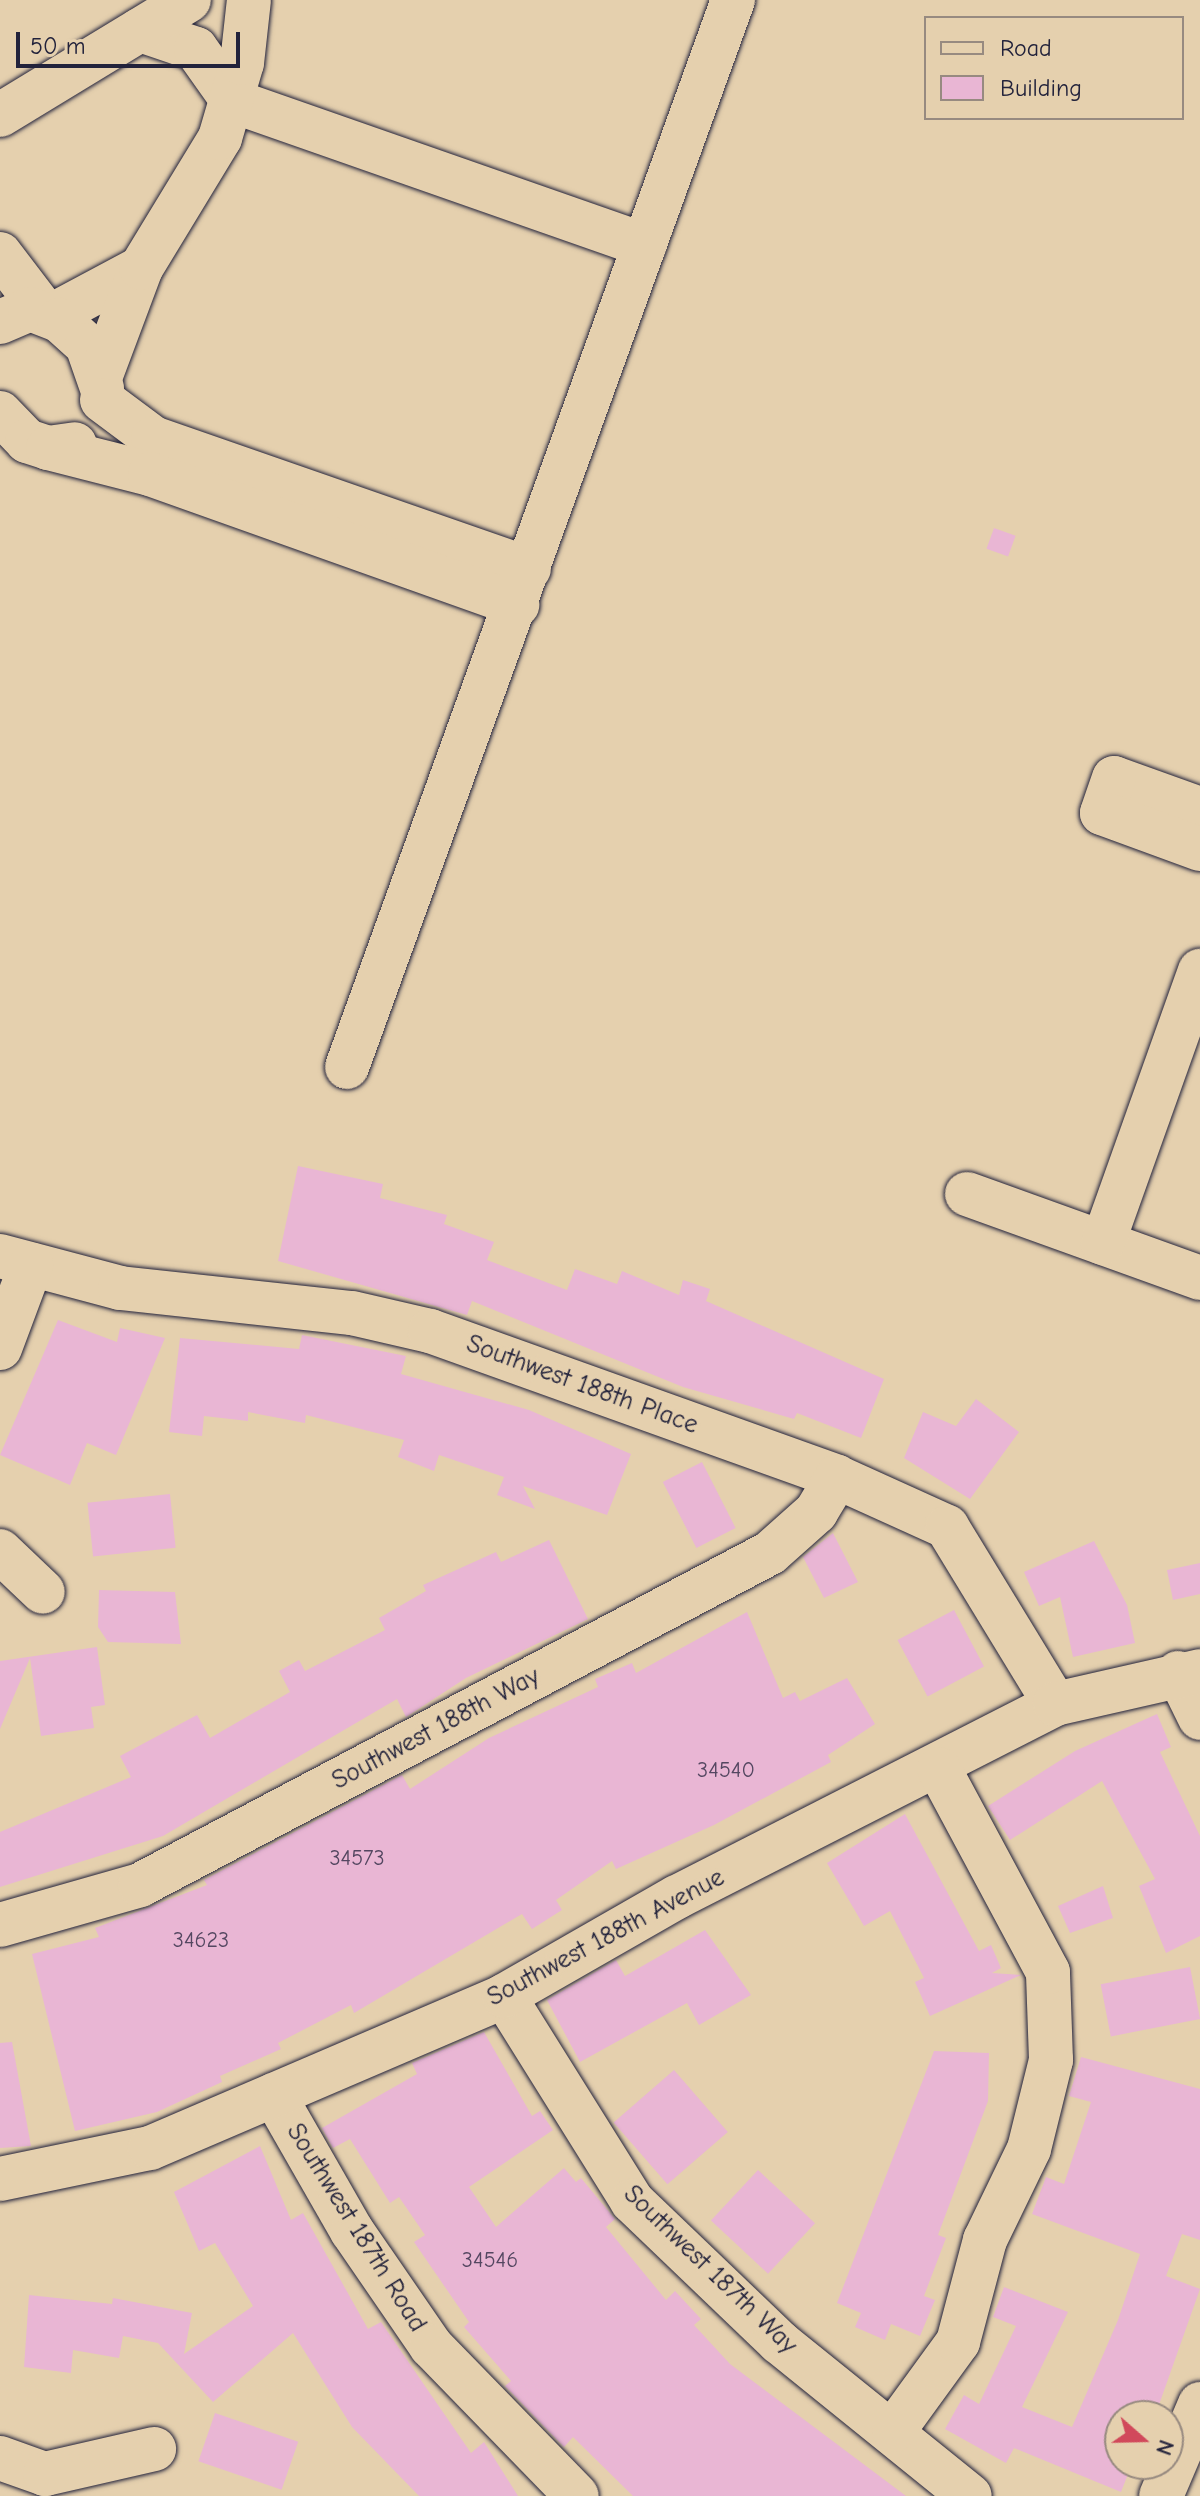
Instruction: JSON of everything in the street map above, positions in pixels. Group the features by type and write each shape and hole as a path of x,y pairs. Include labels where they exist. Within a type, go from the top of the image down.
{"street":[{"path":"0,115 189,0"},
{"path":"48,448 80,441 141,268 197,185 233,101 249,0"},
{"path":"347,1067 733,0"},
{"path":"140,30 196,49 233,101 645,245"},
{"path":"0,254 48,315 81,336 101,387 127,426 523,587"},
{"path":"0,322 19,310 48,315 141,268"},
{"path":"1,416 27,441 48,448 167,480 523,587"},
{"path":"1200,809 1114,778 1102,813 1200,849"},
{"path":"1103,1243 1200,971"},
{"path":"967,1194 1200,1278"},
{"path":"0,1348 15,1260"},
{"name":"Southwest 188th Place","path":"15,1260 120,1288 352,1313 430,1331 837,1477 947,1527 1055,1704"},
{"name":"Southwest 188th Way","path":"0,1925 140,1885 770,1553 816,1512 837,1477"},
{"path":"0,1551 43,1592"},
{"path":"1189,1672 1200,1718"},
{"name":"Southwest 188th Avenue","path":"0,2179 150,2148 504,1996 677,1897 939,1769 1055,1704 1189,1672"},
{"path":"894,2430 958,2342 985,2240 1029,2149 1051,2060 1048,1972 939,1769"},
{"name":"Southwest 187th Way","path":"504,1996 632,2201 779,2342 894,2430 970,2496"},
{"name":"Southwest 187th Road","path":"274,2095 352,2231 431,2346 577,2496"},
{"path":"1161,2496 1200,2404"},
{"path":"0,2458 45,2474 154,2449"}],"building":[{"path":"994,528 1016,536 1008,557 986,549"},
{"path":"298,1166 383,1184 380,1198 447,1215 444,1224 494,1242 487,1260 567,1290 575,1269 617,1284 622,1271 679,1295 683,1280 710,1289 706,1301 884,1379 861,1438 797,1413 794,1419 683,1387 472,1301 467,1315 278,1261"},
{"path":"58,1320 117,1342 120,1328 165,1338 116,1455 87,1443 70,1485 0,1455"},
{"path":"302,1335 406,1356 401,1374 529,1410 631,1454 607,1515 523,1486 535,1509 497,1495 504,1477 439,1455 434,1471 398,1457 404,1440 306,1415 305,1423 248,1412 248,1421 204,1416 202,1436 169,1432 180,1338 299,1349"},
{"path":"976,1399 1019,1432 970,1499 904,1458 923,1412 956,1426"},
{"path":"702,1462 736,1528 696,1548 663,1482"},
{"path":"170,1494 176,1548 93,1556 87,1503"},
{"path":"833,1533 858,1582 824,1598 803,1557"},
{"path":"549,1540 588,1619 466,1678 406,1717 397,1699 163,1836 0,1887 0,1832 131,1777 120,1756 197,1715 210,1738 290,1692 279,1671 299,1660 305,1671 385,1630 379,1618 426,1591 423,1585 496,1552 501,1562"},
{"path":"1094,1541 1127,1605 1135,1643 1073,1657 1060,1597 1039,1606 1024,1572"},
{"path":"1200,1563 1200,1594 1173,1600 1167,1570"},
{"path":"99,1590 175,1592 181,1644 108,1642 98,1627"},
{"path":"954,1610 984,1667 928,1697 897,1640"},
{"path":"747,1612 783,1698 795,1692 800,1701 847,1678 875,1724 828,1755 831,1762 714,1825 616,1869 612,1861 556,1900 562,1910 532,1929 522,1914 354,2013 351,2005 278,2043 281,2049 220,2076 222,2082 157,2112 75,2131 32,1954 99,1937 95,1928 207,1885 204,1880 402,1775 410,1789 489,1738 598,1687 595,1679 632,1663 636,1673"},
{"path":"97,1647 105,1705 91,1707 94,1728 41,1736 30,1658 0,1729 0,1661"},
{"path":"1157,1714 1171,1747 1160,1752 1200,1836 1200,1936 1166,1953 1139,1886 1155,1879 1102,1781 1010,1840 988,1806 1075,1751"},
{"path":"905,1814 979,1951 991,1945 1001,1968 992,1973 1021,1975 930,2016 915,1982 924,1978 890,1911 864,1926 827,1863"},
{"path":"1103,1886 1113,1918 1070,1933 1058,1906"},
{"path":"705,1930 751,1995 699,2025 687,2003 580,2062 547,2000 616,1960 625,1976"},
{"path":"1190,1967 1200,2019 1111,2036 1101,1984"},
{"path":"484,2032 532,2116 540,2111 553,2130 469,2187 496,2227 564,2168 576,2182 581,2178 615,2219 606,2227 666,2300 675,2291 701,2319 694,2325 730,2364 906,2496 633,2496 573,2437 564,2447 505,2386 511,2381 464,2327 469,2322 414,2242 425,2235 399,2197 390,2203 350,2139 333,2148 322,2128 417,2074 412,2063"},
{"path":"12,2042 31,2146 0,2148 0,2043"},
{"path":"934,2051 989,2053 988,2101 938,2235 946,2238 924,2296 935,2300 920,2336 891,2324 885,2340 855,2327 861,2313 837,2303"},
{"path":"1081,2057 1200,2089 1200,2240 1182,2234 1166,2276 1200,2289 1161,2400 1104,2400 1104,2480 1126,2480 1121,2492 1014,2448 1006,2463 945,2429 964,2395 979,2404 1016,2326 993,2317 1004,2287 1068,2312 1022,2407 1072,2427 1118,2320 1140,2254 1032,2214 1046,2177 1064,2184 1091,2102 1069,2096"},
{"path":"674,2070 728,2132 667,2184 614,2122"},
{"path":"260,2146 291,2220 303,2213 368,2329 381,2322 471,2453 484,2442 518,2496 419,2496 352,2427 293,2333 213,2402 158,2343 123,2336 119,2358 73,2350 71,2373 24,2367 29,2295 112,2304 113,2298 192,2313 184,2354 253,2306 215,2243 199,2251 174,2192"},
{"path":"758,2170 815,2223 768,2274 711,2220"},
{"path":"215,2413 298,2442 282,2490 198,2461"}]}
